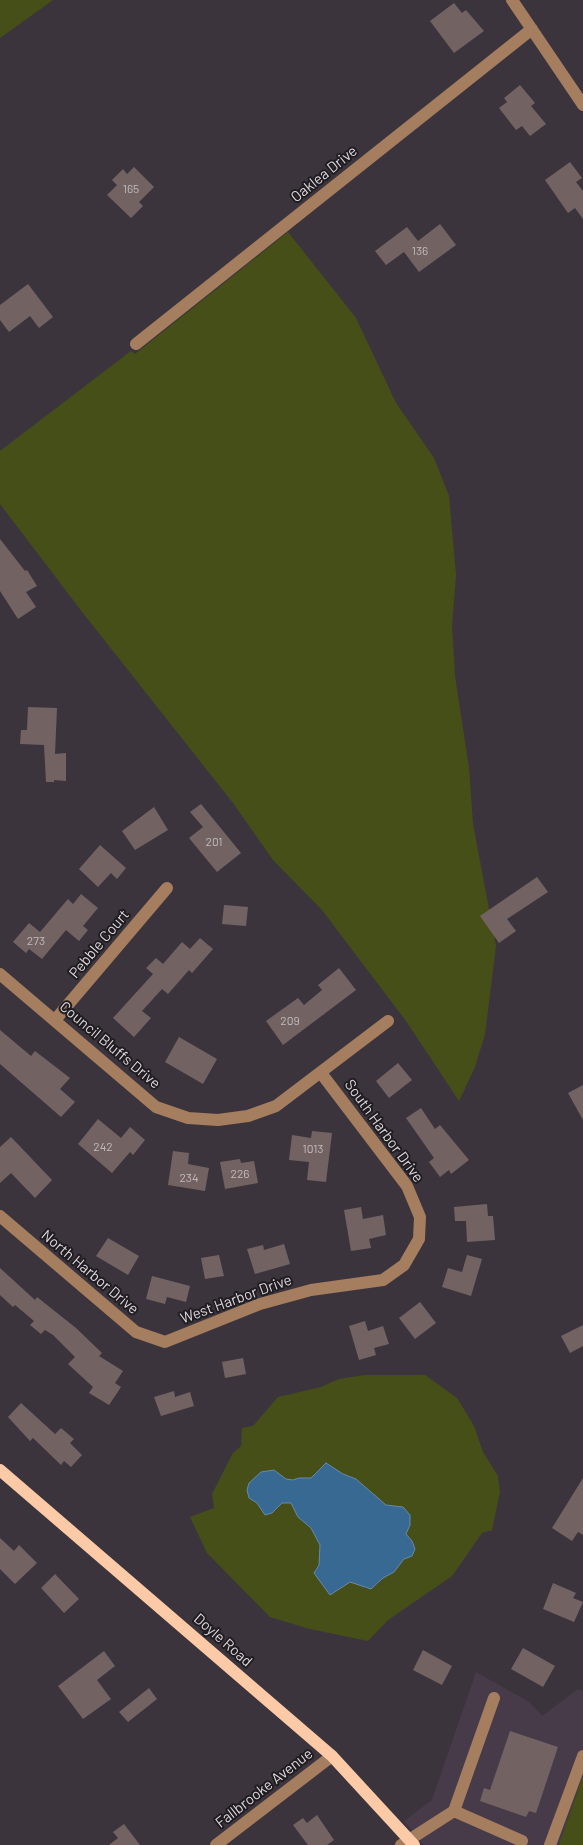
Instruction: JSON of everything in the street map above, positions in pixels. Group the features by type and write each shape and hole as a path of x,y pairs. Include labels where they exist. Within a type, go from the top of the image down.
{"main road":[{"name":"Doyle Road","path":"0,1470 332,1756 408,1843"}],"street":[{"path":"512,0 583,105"},
{"name":"Oaklea Drive","path":"136,344 532,29"},
{"name":"Pebble Court","path":"55,1020 167,888"},
{"name":"Council Bluffs Drive","path":"0,974 156,1107 188,1118 218,1120 248,1116 276,1106 388,1021"},
{"name":"South Harbor Drive","path":"321,1073 407,1186 420,1217 419,1239"},
{"name":"North Harbor Drive","path":"0,1216 136,1332 165,1342"},
{"name":"West Harbor Drive","path":"165,1342 260,1304 302,1292 383,1280 404,1265 419,1239"},
{"path":"408,1843 454,1811 494,1698"},
{"name":"Fallbrooke Avenue","path":"216,1845 332,1756"},
{"path":"550,1845 583,1756"},
{"path":"454,1811 522,1841"}],"shaded area":[{"path":"476,1672 529,1702 542,1716 578,1689 583,1691 583,1776 559,1845 424,1845 404,1821 432,1800"}],"green space":[{"path":"0,0 53,0 0,38"},
{"path":"288,232 356,318 396,403 434,458 449,496 456,575 452,626 455,676 469,768 473,824 496,946 485,1034 475,1067 459,1101 406,1021 322,910 273,860 233,803 83,613 0,504 0,451 131,351 135,354"},
{"path":"365,1375 425,1375 457,1398 474,1426 483,1452 498,1476 500,1492 492,1530 482,1533 452,1576 388,1620 368,1641 310,1629 270,1617 207,1553 190,1517 214,1508 212,1494 233,1453 241,1446 242,1428 253,1426 278,1397 321,1387 339,1379","holes":["274,1470 286,1479 311,1478 318,1470 334,1470 356,1479 377,1499 386,1505 393,1505 410,1525 406,1534 412,1541 415,1549 412,1556 404,1559 394,1572 383,1578 377,1585 366,1589 359,1583 350,1582 330,1595 315,1569 319,1565 320,1545 311,1528 298,1517 291,1502 282,1503 272,1513 265,1515 257,1503 249,1498"]},
{"path":"583,1776 583,1845 559,1845"}],"water":[{"path":"326,1463 343,1474 356,1479 386,1505 403,1507 410,1515 410,1525 406,1534 412,1541 415,1549 412,1556 404,1559 394,1572 383,1578 371,1589 350,1582 330,1595 314,1573 319,1565 320,1545 311,1528 298,1517 291,1503 282,1503 272,1513 265,1515 257,1503 249,1498 247,1490 249,1483 261,1472 274,1470 286,1479 293,1480 311,1478"}],"building":[{"path":"454,3 462,13 466,10 484,31 454,53 430,21"},
{"path":"520,85 535,103 531,106 546,124 530,136 522,126 516,130 499,108 507,102 504,98"},
{"path":"570,162 582,178 576,182 583,191 583,219 575,208 568,213 545,180"},
{"path":"134,167 154,187 139,202 143,206 131,218 107,195 117,185 112,180 123,169 127,174"},
{"path":"440,224 456,245 419,272 404,252 386,265 375,251 407,227 418,241"},
{"path":"28,284 53,317 39,328 30,316 9,332 0,320 0,305"},
{"path":"0,539 25,571 27,570 37,586 26,592 36,607 18,619 0,591"},
{"path":"28,707 57,708 55,754 66,753 66,781 54,780 54,782 46,782 44,745 20,744 21,730 27,730"},
{"path":"201,804 241,853 217,872 189,838 203,827 190,812"},
{"path":"154,807 168,830 135,850 122,831"},
{"path":"100,845 126,868 117,879 111,873 98,887 79,869"},
{"path":"537,877 548,892 507,919 516,931 499,943 480,916"},
{"path":"81,894 98,908 83,926 88,930 79,941 66,930 42,959 29,949 26,953 13,942 29,923 40,932 68,899 73,904"},
{"path":"224,905 248,907 246,926 222,924"},
{"path":"200,938 213,949 192,973 189,970 168,994 162,989 142,1011 151,1018 134,1037 113,1018 153,974 146,968 156,958 163,964 182,942 190,949"},
{"path":"339,968 356,990 283,1045 266,1021 298,998 304,1005 322,990 318,985"},
{"path":"0,1030 31,1056 35,1051 70,1078 60,1089 75,1102 61,1117 0,1064"},
{"path":"179,1037 217,1059 203,1084 165,1062"},
{"path":"398,1063 412,1080 389,1098 376,1081"},
{"path":"583,1085 583,1120 568,1093"},
{"path":"421,1108 435,1129 440,1125 469,1160 451,1174 449,1170 440,1177 429,1162 434,1158 406,1118"},
{"path":"98,1119 121,1138 130,1127 145,1140 133,1155 130,1152 112,1173 78,1144"},
{"path":"312,1131 332,1133 326,1182 307,1180 309,1162 289,1160 292,1135 311,1138"},
{"path":"11,1137 52,1180 35,1198 11,1173 0,1183 0,1147"},
{"path":"173,1151 189,1153 188,1164 209,1168 205,1191 168,1185"},
{"path":"240,1159 241,1163 254,1161 258,1183 225,1189 220,1162"},
{"path":"487,1204 488,1216 493,1216 495,1240 467,1242 466,1221 455,1221 454,1207"},
{"path":"361,1207 363,1219 383,1215 386,1235 369,1239 371,1248 351,1251 344,1210"},
{"path":"108,1238 139,1256 128,1275 96,1256"},
{"path":"284,1244 290,1264 255,1274 247,1249 263,1245 264,1250"},
{"path":"219,1255 224,1276 205,1279 201,1258"},
{"path":"467,1255 482,1259 471,1296 442,1287 448,1268 462,1272"},
{"path":"0,1268 35,1300 37,1297 76,1328 102,1353 99,1356 123,1371 115,1383 121,1387 109,1405 89,1393 93,1387 68,1364 75,1357 53,1335 45,1330 41,1334 30,1325 34,1321 15,1305 13,1307 0,1295"},
{"path":"152,1276 190,1286 186,1302 167,1297 165,1304 146,1299"},
{"path":"420,1302 436,1323 415,1339 399,1318"},
{"path":"365,1321 368,1331 383,1326 389,1344 374,1348 376,1355 359,1360 349,1326"},
{"path":"583,1325 583,1346 570,1353 561,1336"},
{"path":"243,1358 246,1374 225,1378 222,1362"},
{"path":"174,1391 175,1397 190,1392 194,1406 161,1416 154,1397"},
{"path":"21,1403 55,1434 61,1428 74,1439 70,1443 82,1455 71,1467 64,1461 61,1465 33,1438 30,1441 8,1417"},
{"path":"583,1478 583,1535 578,1532 572,1541 552,1528"},
{"path":"0,1538 14,1551 19,1545 37,1563 15,1584 0,1569"},
{"path":"55,1574 79,1599 64,1613 41,1588"},
{"path":"553,1583 576,1593 573,1598 583,1602 574,1622 543,1609"},
{"path":"523,1648 555,1666 543,1687 511,1669"},
{"path":"423,1650 452,1666 442,1685 413,1670"},
{"path":"104,1651 115,1666 97,1680 111,1699 83,1719 58,1686"},
{"path":"149,1688 157,1699 128,1722 119,1712"},
{"path":"510,1731 558,1747 536,1813 529,1811 526,1817 480,1801 484,1788 490,1790"},
{"path":"317,1815 334,1840 327,1845 308,1845 293,1825 303,1818 307,1823"},
{"path":"124,1824 140,1845 109,1845 118,1838 113,1832"}]}
